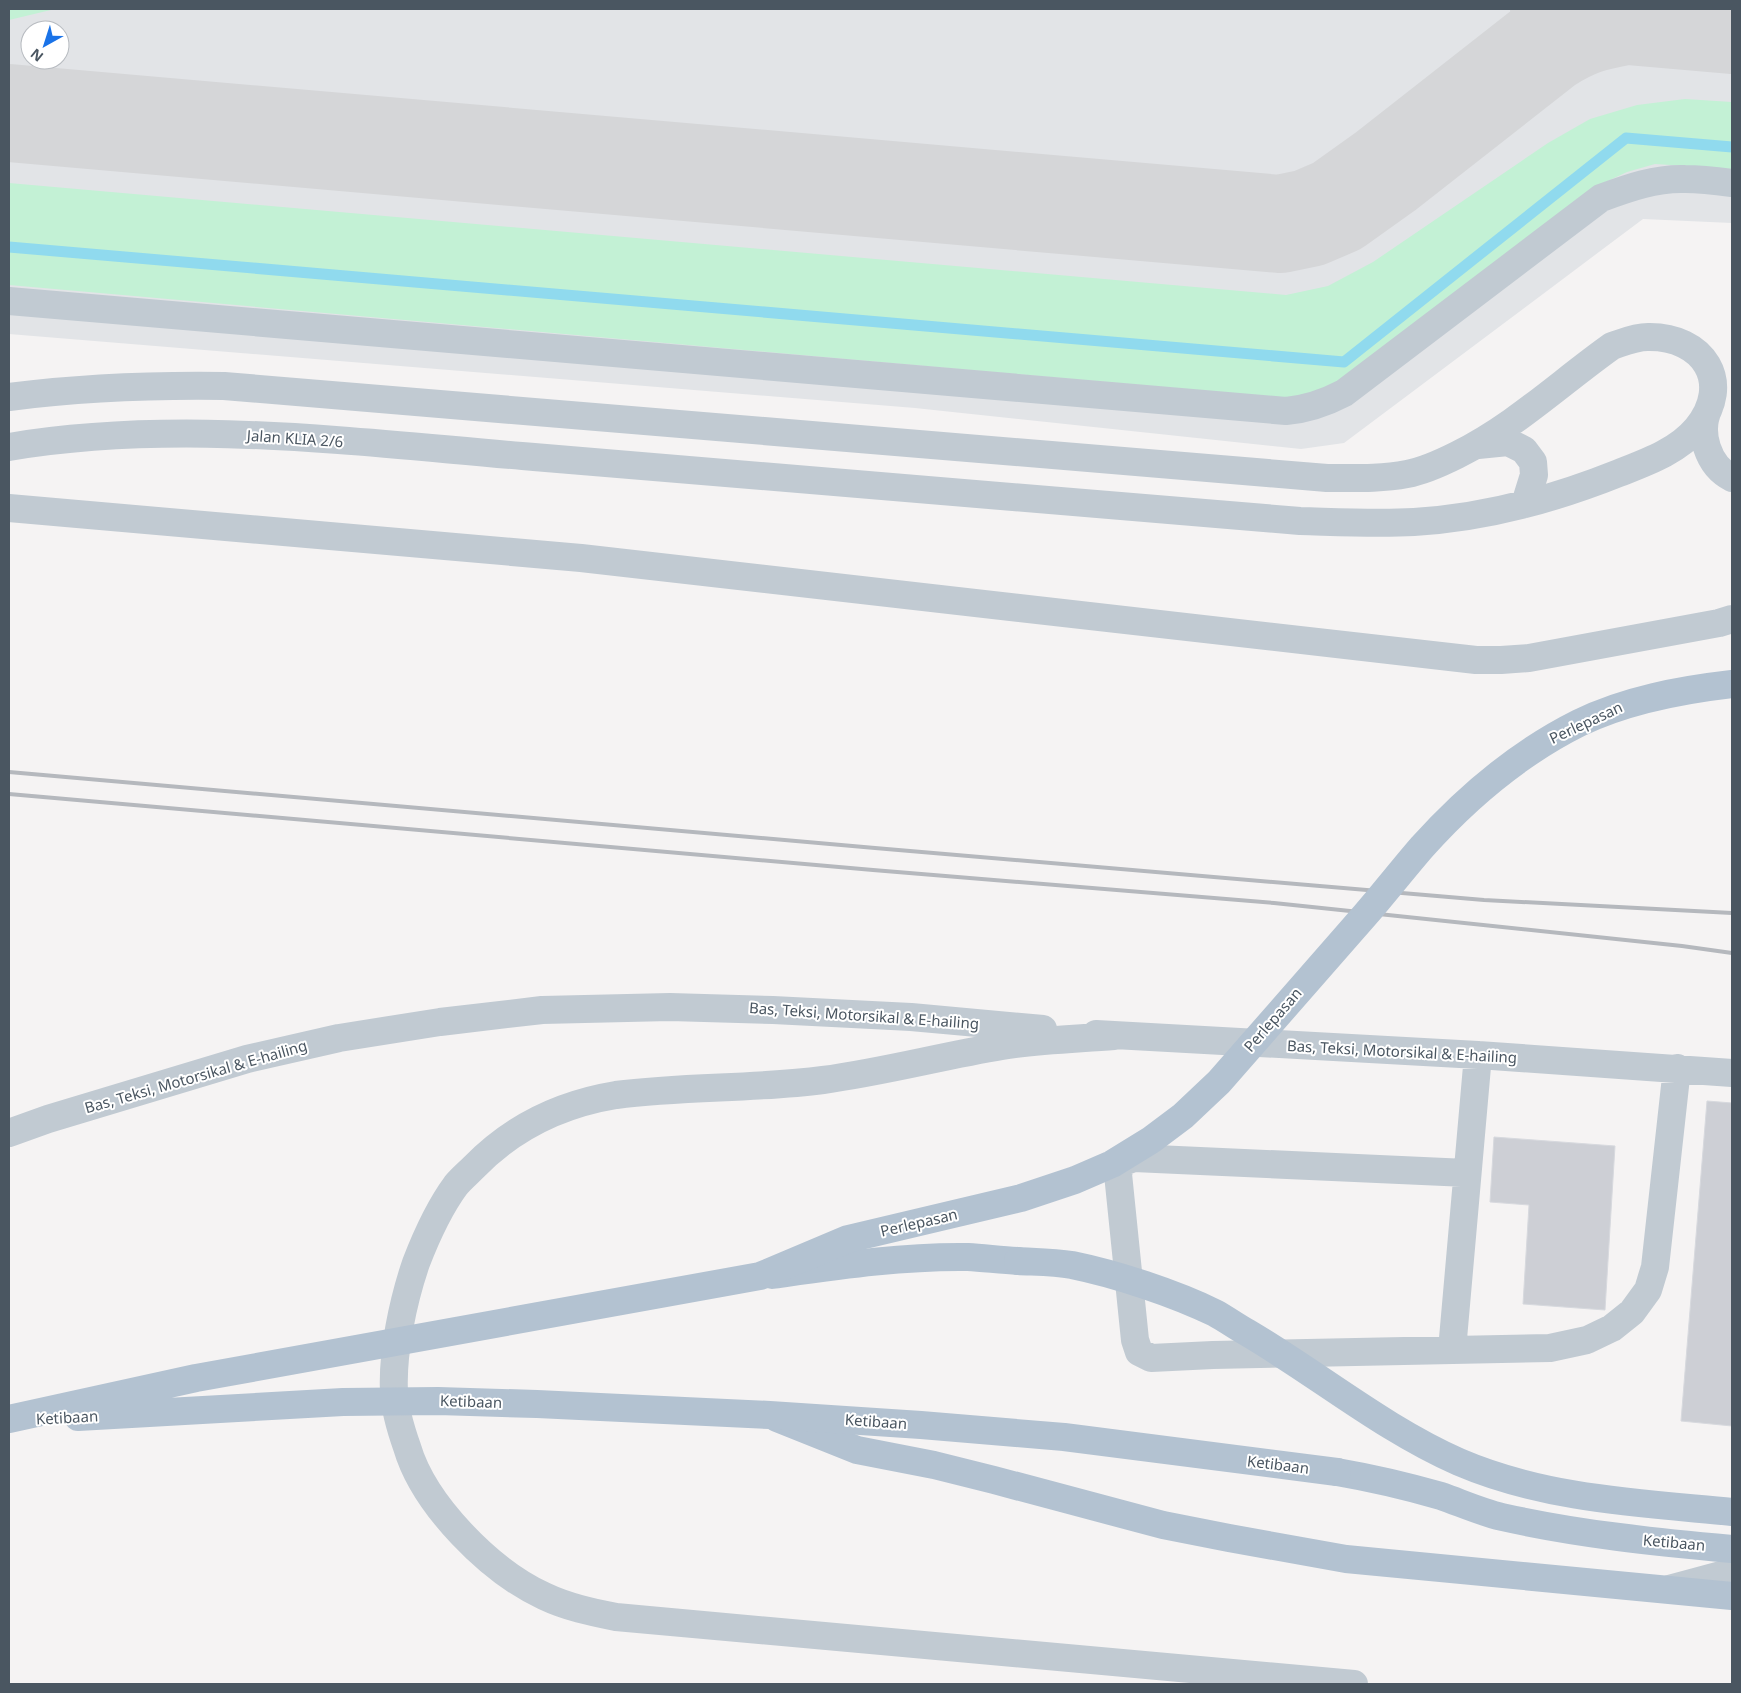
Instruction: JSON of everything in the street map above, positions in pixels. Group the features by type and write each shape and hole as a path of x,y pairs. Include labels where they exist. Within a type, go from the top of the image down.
{"main road":[{"name":"Perlepasan","path":"760,1276 848,1239 1020,1198 1075,1180 1112,1164 1151,1140 1183,1116 1219,1082 1423,847 1464,804 1505,771 1542,744 1580,722 1629,704 1685,690 1732,684"},
{"path":"9,1420 196,1378 760,1276 848,1265 967,1257 1071,1265 1160,1291 1215,1313 1420,1443 1460,1462 1507,1480 1557,1492 1634,1503 1732,1512"},
{"name":"Ketibaan","path":"9,1420 343,1402 438,1401 770,1415 922,1425 1064,1437 1337,1472 1384,1481 1441,1496 1499,1516 1557,1529 1632,1540 1732,1549"},
{"path":"770,1415 856,1450 985,1478 1164,1525 1346,1559 1732,1596"}],"lane":[{"path":"9,301 1286,411 1305,409 1324,403 1344,393 1601,198 1630,187 1654,181 1684,178 1732,182"},
{"path":"9,397 114,387 166,385 224,386 1327,478 1372,478 1408,474 1440,463 1478,444 1515,421 1612,346 1638,338 1650,337 1680,343 1704,359 1710,368 1714,380 1704,429 1706,447 1715,463 1732,478"},
{"name":"Jalan KLIA 2/6","path":"9,446 80,437 144,433 298,438 1300,522 1414,522 1471,516 1524,504 1602,480 1651,460 1666,453 1697,428 1717,395 1732,383"},
{"path":"1478,444 1508,442 1524,450 1533,462 1534,475 1524,504"},
{"path":"9,508 581,558 1476,660 1529,658 1720,623 1732,619"},
{"name":"Bas, Teksi, Motorsikal & E-hailing","path":"9,1133 48,1119 247,1059 339,1038 440,1022 542,1010 670,1007 911,1017 1114,1036 1478,1055 1732,1073"},
{"path":"1114,1036 1006,1045 954,1054 885,1070 820,1081 659,1091 615,1096 575,1104 539,1118 508,1136 457,1184 438,1216 422,1249 411,1279 401,1317 394,1394 401,1428 412,1463 432,1498 456,1528 486,1556 517,1580 543,1596 578,1609 616,1617 1354,1684"},
{"path":"1452,1350 1478,1055"},
{"path":"1467,1173 1134,1158 1122,1163 1118,1174 1135,1340 1139,1352 1150,1358 1550,1348 1588,1340 1612,1328 1632,1312 1648,1290 1655,1267 1677,1068"},
{"path":"1666,1590 1732,1572"}],"shaded area":[{"path":"9,9 1732,9 1732,223 1643,219 1344,443 1301,449 915,408 9,334"}],"green space":[{"path":"9,9 55,9 9,20"},
{"path":"1685,99 1732,102 1732,169 1655,164 1627,172 1595,187 1336,384 1311,395 1288,398 9,285 9,183 1286,295 1328,286 1373,262 1548,143 1590,119 1637,105"}],"building":[{"path":"1707,1101 1732,1103 1732,1426 1681,1421"},
{"path":"1494,1137 1615,1146 1605,1310 1523,1304 1529,1205 1490,1202"}],"waterway":[{"path":"9,247 1344,362 1626,138 1732,147"}],"taxiway":[{"path":"1559,10 1732,25"},
{"path":"9,113 1280,224 1309,218 1337,206 1386,171 1548,44 1585,26 1625,16"}],"railway":[{"path":"9,772 1484,900 1732,913"},
{"path":"9,794 873,870 1274,903 1682,946 1732,953"}]}
